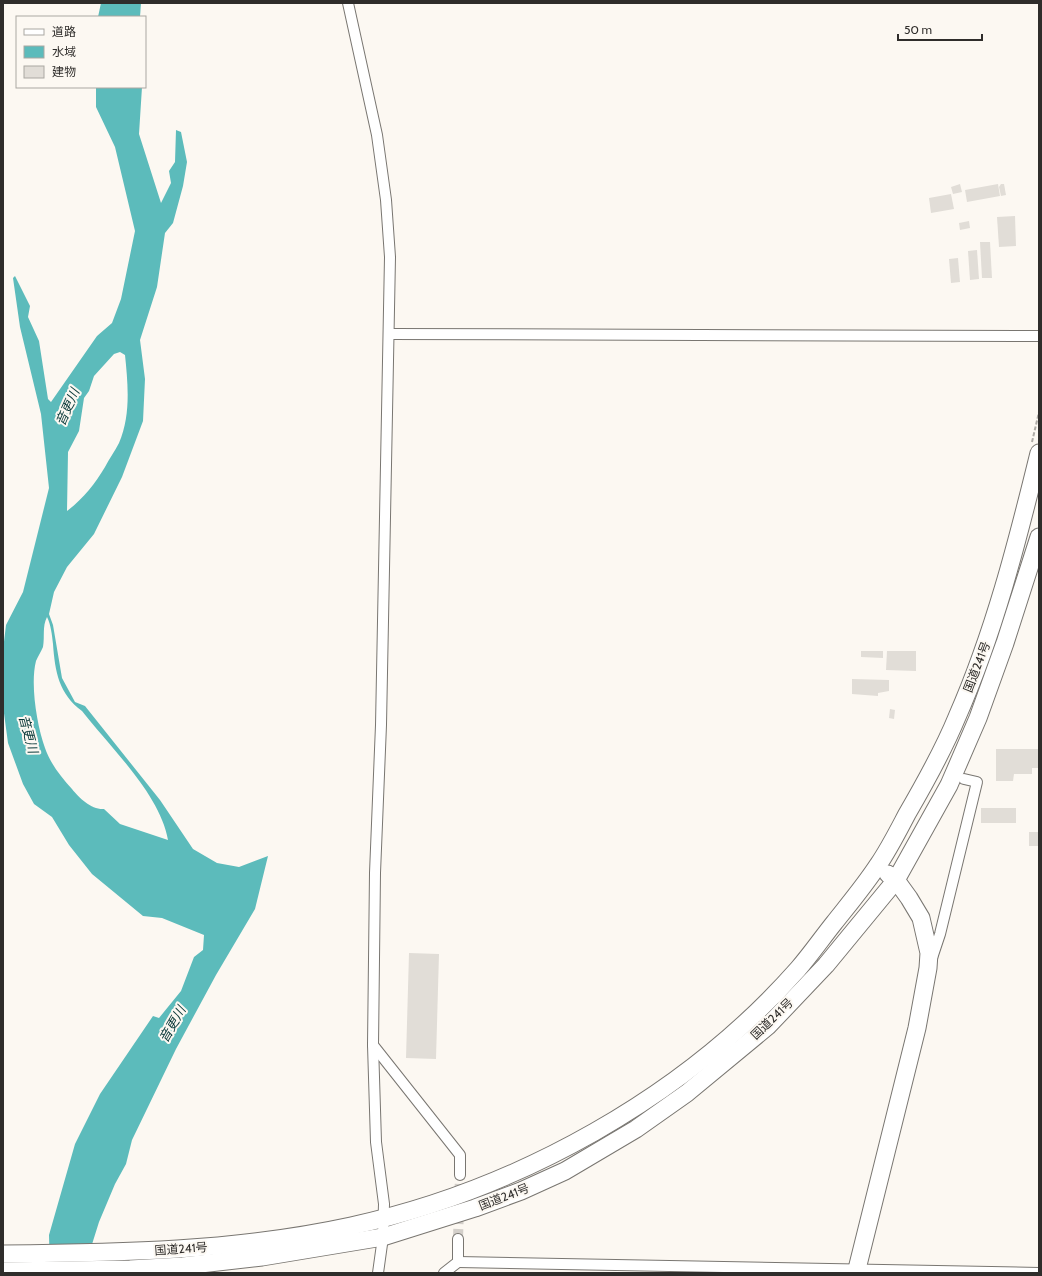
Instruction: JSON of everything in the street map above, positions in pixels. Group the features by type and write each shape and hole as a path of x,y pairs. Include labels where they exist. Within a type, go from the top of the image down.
{"highway":[{"name":"国道241号","path":"3,1270 130,1269 183,1266 262,1257 352,1234 384,1217 458,1194 511,1174 576,1143 635,1107 705,1057 758,1010 799,968 878,866 927,778 957,717 990,632 1024,518 1035,451"},
{"name":"国道241号","path":"3,1254 127,1253 352,1234 383,1237 475,1208 521,1191 566,1171 636,1129 687,1093 768,1026 826,965 896,880 949,785 975,725 1005,643 1039,537"},
{"path":"856,1272 918,1028 929,954 920,918 910,898 896,880 878,866"}],"street":[{"path":"348,3 377,135 386,200 390,257 382,718 374,926 373,1045 376,1142 384,1204 383,1237 378,1273"},
{"path":"389,334 1039,336"},
{"path":"928,968 940,934 977,782 964,780"},
{"path":"373,1045 460,1155 460,1176"},
{"path":"458,1239 458,1262"},
{"path":"444,1273 458,1262 856,1272 1039,1273"}],"path":[{"path":"1035,451 1039,412"}],"water":[{"path":"101,3 141,3 140,16 98,16"},
{"name":"音更川","path":"96,88 142,88 139,134 161,203 171,183 169,171 175,162 176,130 181,132 187,162 183,186 173,223 165,233 157,287 140,340 145,379 143,421 122,477 94,534 67,567 54,592 49,614 53,625 62,678 75,702 85,706 160,800 193,849 217,863 239,867 268,856 255,909 216,975 176,1049 132,1140 126,1164 115,1184 99,1222 83,1273 50,1273 49,1235 75,1144 100,1094 153,1016 159,1018 181,991 194,957 203,950 204,935 162,918 143,916 92,874 69,845 52,817 34,804 23,784 8,743 3,706 3,650 6,625 23,592 49,488 41,414 20,327 13,278 15,276 30,306 28,317 39,341 48,399 51,402 97,336 112,323 121,299 135,231 115,147 96,107","holes":["120,352 125,355 128,399 123,432 119,443 105,467 88,491 67,511 68,452 79,431 84,398 89,391 94,376 114,354","47,617 55,664 63,690 145,788 163,823 168,840 120,824 104,809 95,808 86,803 78,796 56,770 42,739 34,693 34,670 36,661 43,647"]}],"building":[{"path":"960,184 962,192 953,194 951,187"},
{"path":"998,184 1000,196 967,202 965,190"},
{"path":"1001,184 1004,184 1006,195 1001,196 999,187"},
{"path":"951,194 954,209 931,213 929,198"},
{"path":"1015,216 1016,246 999,247 997,217"},
{"path":"969,221 970,228 960,230 959,223"},
{"path":"980,242 990,242 992,278 982,278"},
{"path":"977,250 979,279 970,280 968,251"},
{"path":"958,258 960,282 951,283 949,259"},
{"path":"861,651 883,651 883,658 861,657"},
{"path":"887,651 916,651 916,671 886,670"},
{"path":"852,679 889,680 889,691 878,693 878,696 852,694"},
{"path":"890,709 895,710 894,719 889,718"},
{"path":"996,749 1039,749 1039,768 1032,768 1032,774 1014,774 1013,781 996,781"},
{"path":"981,808 1016,808 1016,823 981,823"},
{"path":"1029,832 1039,832 1039,846 1029,846"},
{"path":"409,953 439,954 436,1059 406,1058"}],"tunnel":[{"path":"458,1239 460,1175"}]}
